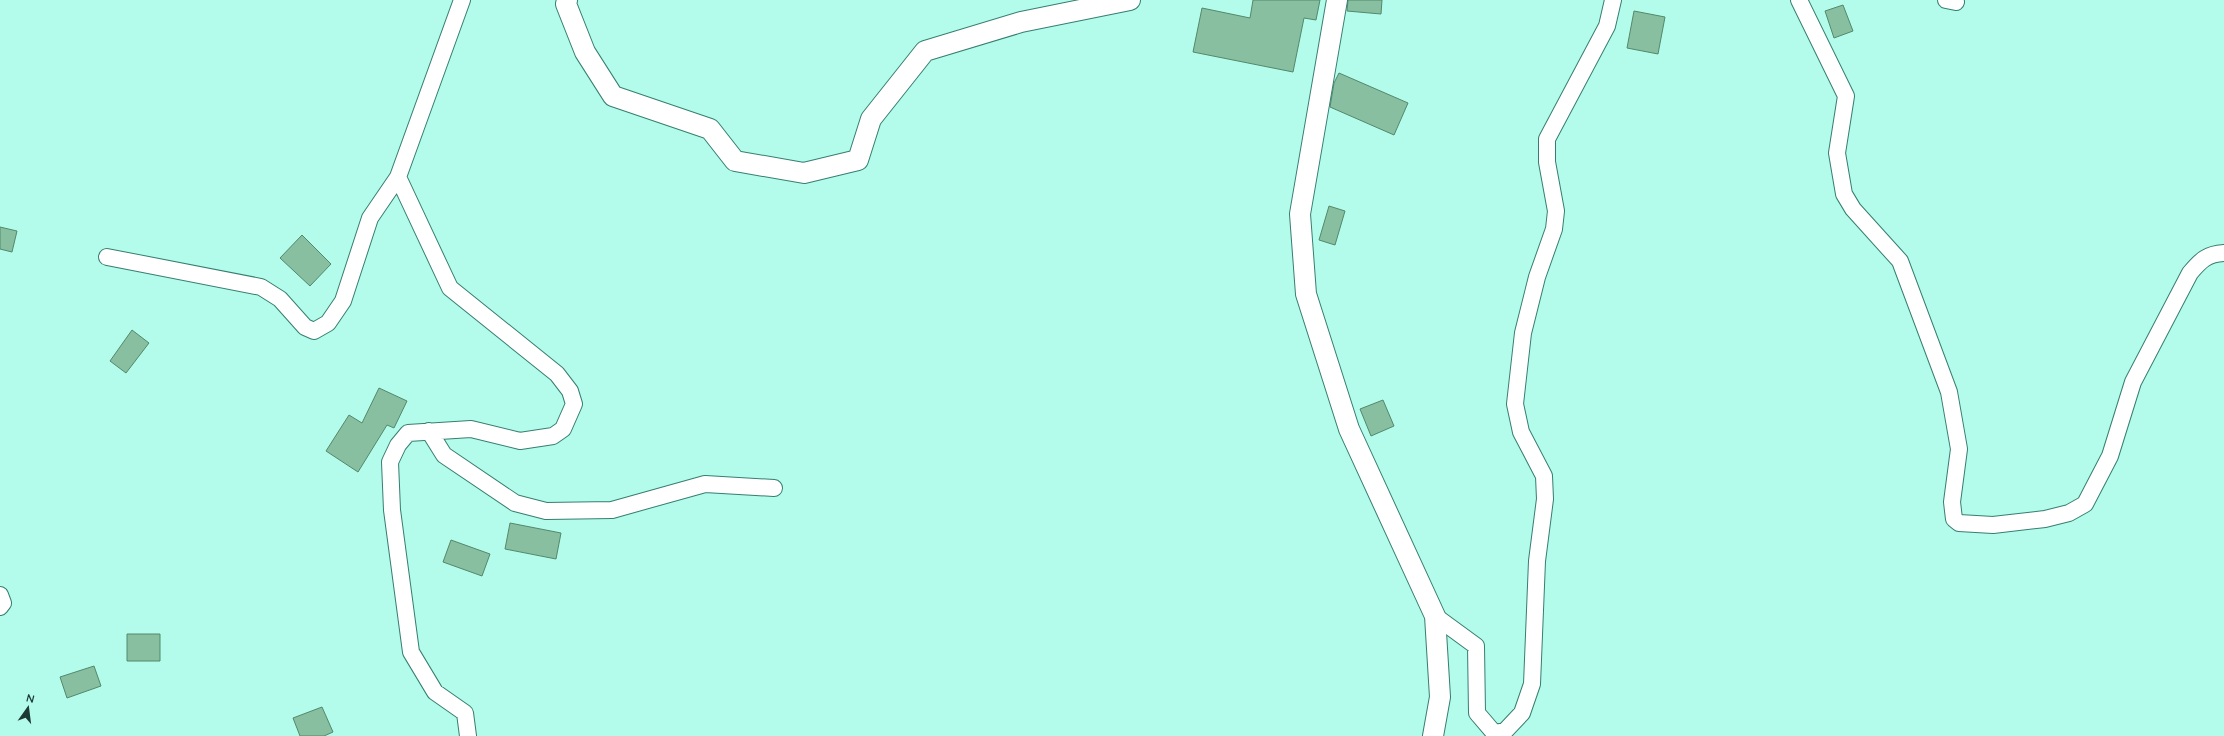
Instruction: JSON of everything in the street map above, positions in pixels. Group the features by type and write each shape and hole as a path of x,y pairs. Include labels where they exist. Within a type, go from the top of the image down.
{"street":[{"path":"107,257 261,287 280,299 305,327 314,331 328,323 343,302 370,218 398,177 462,0"},
{"path":"567,0 566,4 585,52 613,96 710,129 735,161 804,173 858,160 871,119 925,51 1021,22 1130,0"},
{"path":"1337,0 1300,214 1306,294 1349,429 1435,616 1440,696 1433,736"},
{"path":"1435,616 1476,646 1477,713 1495,734 1506,730 1522,713 1532,684 1537,561 1545,499 1544,476 1521,432 1515,404 1523,333 1537,277 1554,229 1556,211 1546,162 1547,139 1607,26 1613,0"},
{"path":"1799,0 1846,96 1837,153 1844,194 1853,209 1900,261 1949,392 1959,449 1952,502 1954,519 1959,523 1993,525 2045,519 2070,513 2085,504 2110,456 2132,382 2190,273 2202,259 2212,254 2224,253"},
{"path":"398,177 450,288 557,374 570,391 574,404 563,429 553,436 520,441 471,429 408,433 398,445 390,462 392,510 411,652 436,692 465,713 468,736"},
{"path":"429,431 444,455 515,503 546,511 612,510 705,484 774,488"},
{"path":"0,594 3,603 0,607"}],"building":[{"path":"1253,0 1320,0 1316,20 1304,18 1293,72 1193,52 1202,8 1250,18"},
{"path":"1348,0 1382,0 1381,14 1347,11"},
{"path":"1843,5 1853,31 1834,38 1825,11"},
{"path":"1634,11 1665,17 1658,54 1627,48"},
{"path":"1339,73 1408,103 1394,135 1330,107 1334,83"},
{"path":"1329,206 1345,211 1335,245 1319,240"},
{"path":"0,227 17,231 12,252 0,249"},
{"path":"302,235 331,264 310,286 280,258"},
{"path":"132,330 149,343 126,373 110,361"},
{"path":"379,388 407,401 394,428 387,425 358,472 326,451 349,415 362,423"},
{"path":"1383,400 1394,426 1371,436 1360,409"},
{"path":"510,523 561,533 556,559 505,549"},
{"path":"451,540 490,554 482,576 443,562"},
{"path":"127,634 160,634 160,661 127,661"},
{"path":"94,666 101,686 67,698 60,677"},
{"path":"322,707 333,732 324,736 300,736 293,718"}]}
